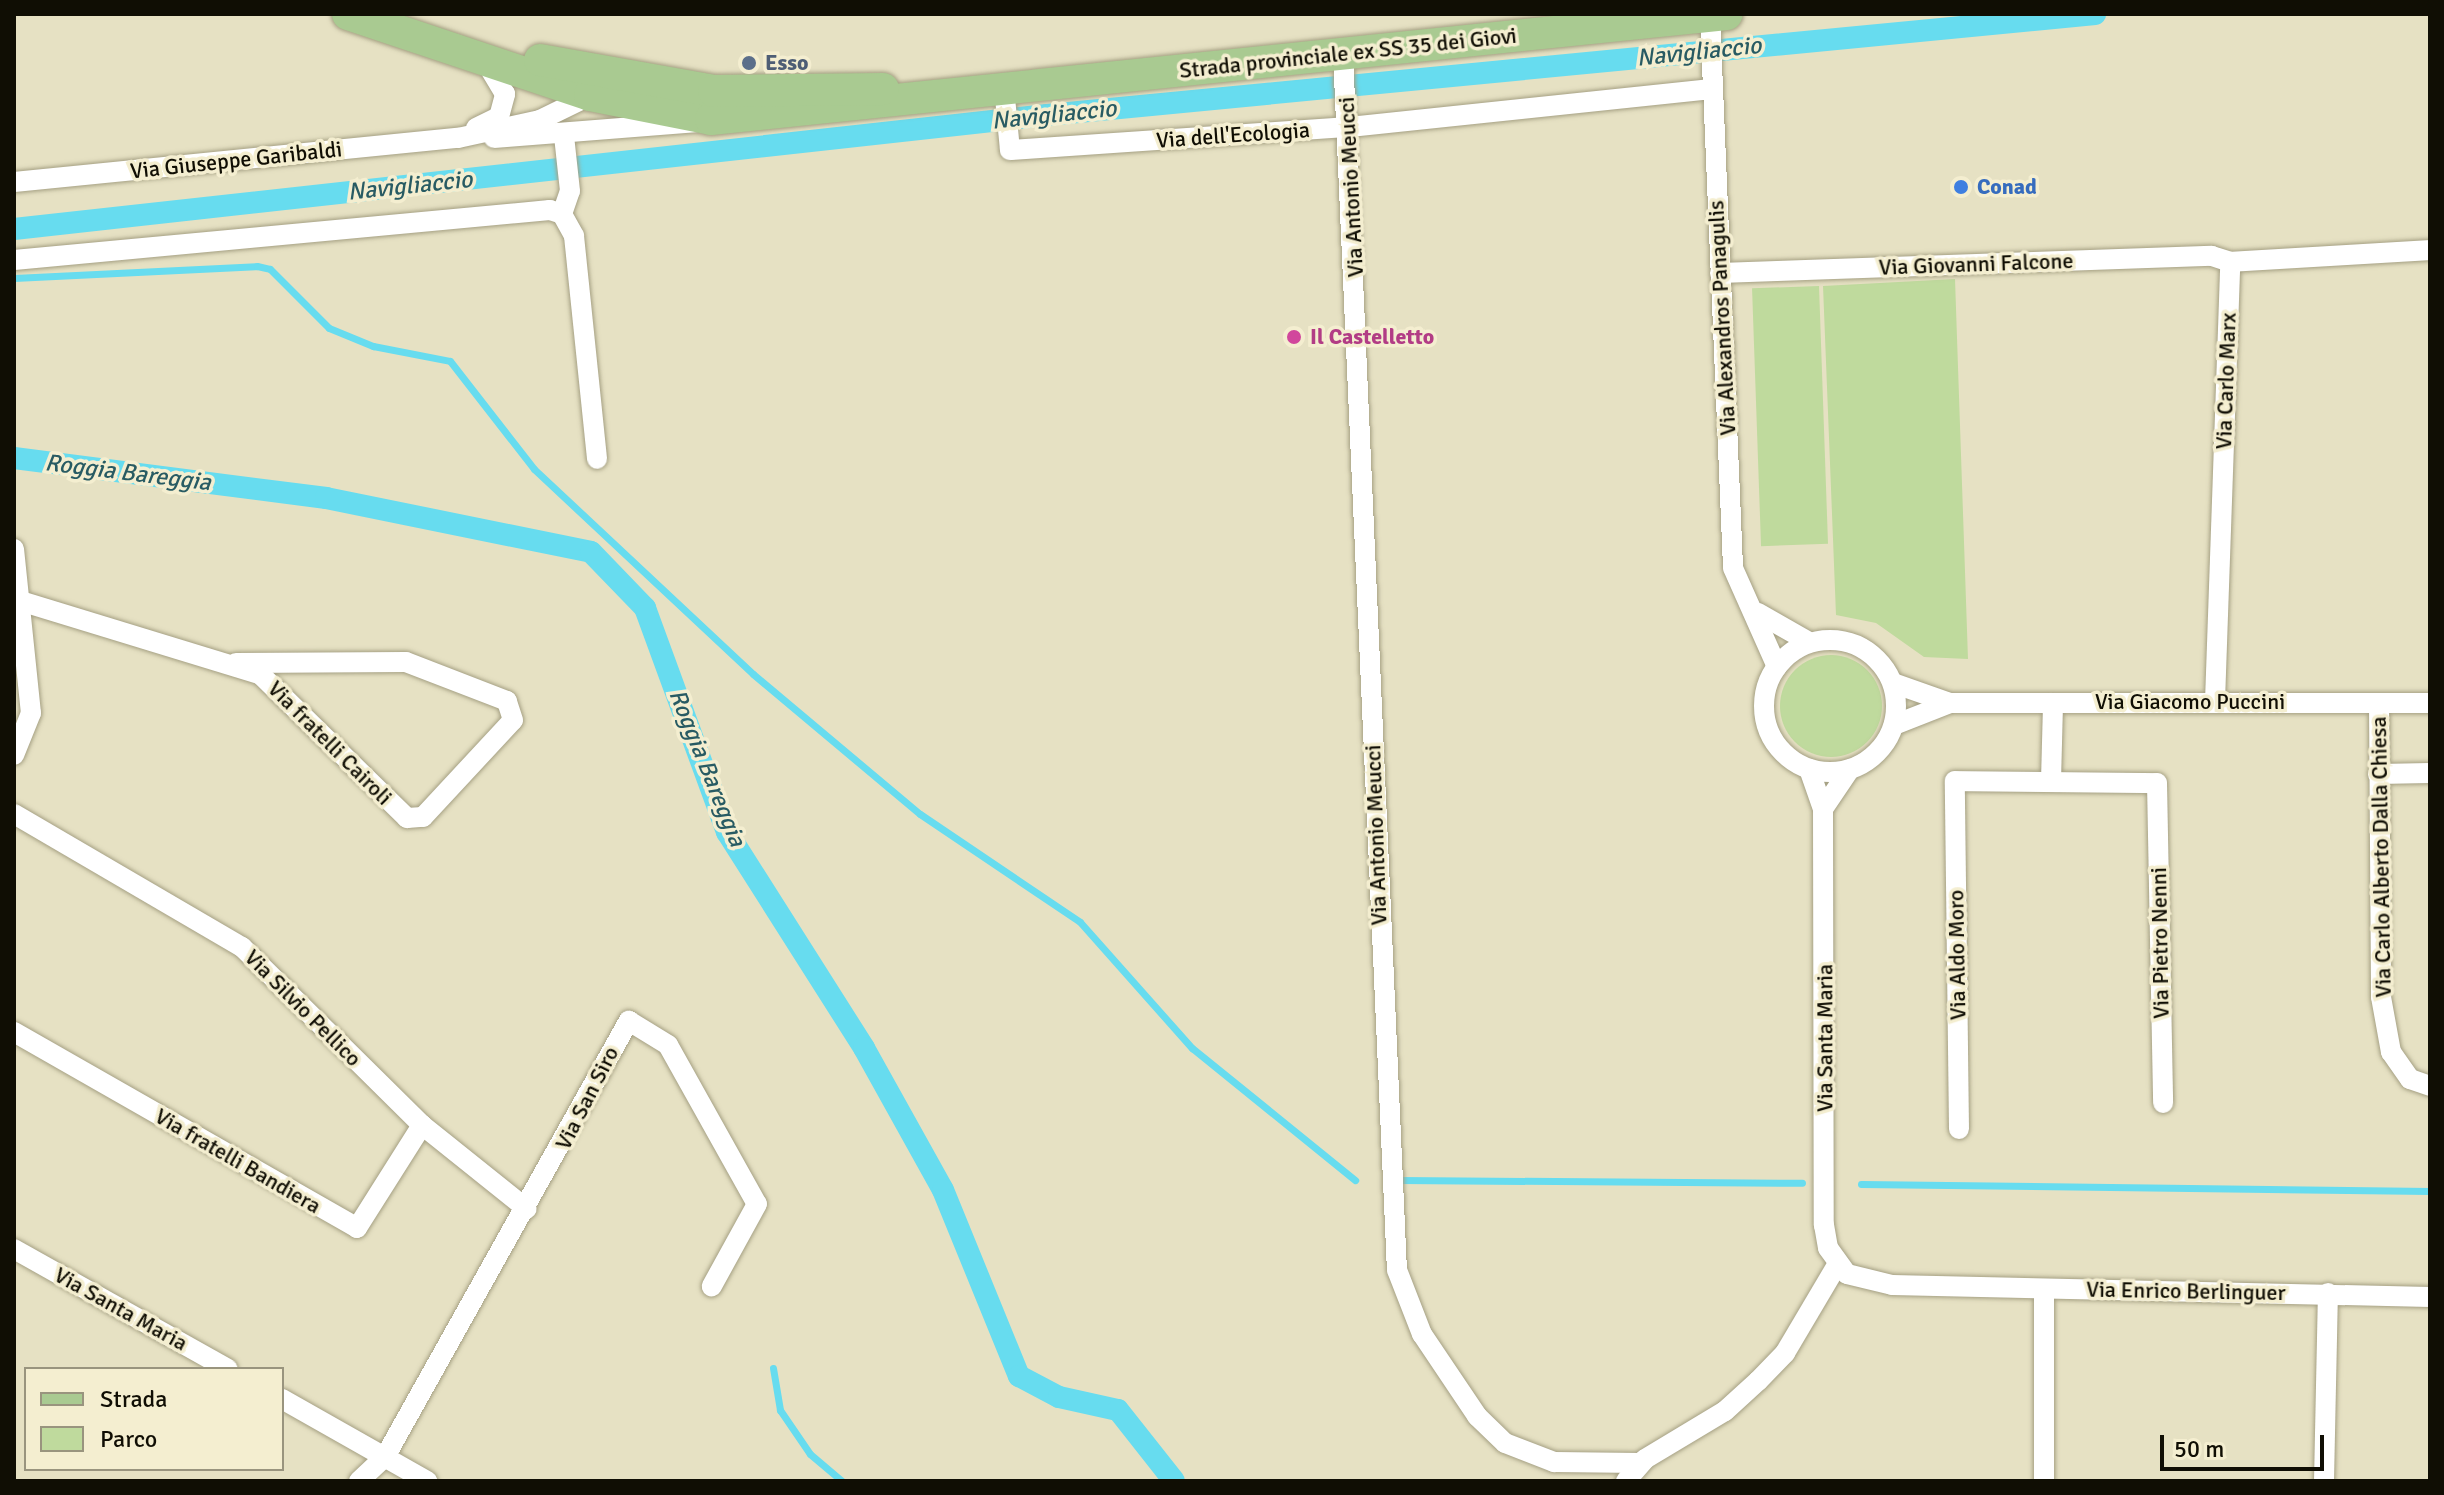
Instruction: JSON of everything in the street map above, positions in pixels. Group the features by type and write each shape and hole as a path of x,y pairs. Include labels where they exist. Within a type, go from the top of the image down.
{"main road":[{"name":"Strada provinciale ex SS 35 dei Giovi","path":"348,14 590,95 711,119 969,91"},
{"name":"Strada provinciale ex SS 35 dei Giovi","path":"423,37 628,78 714,91 969,91 1005,97 1344,63 1718,15"}],"street":[{"name":"Via Alexandros Panagulis","path":"1718,15 1711,89 1733,568 1758,613 1777,667"},
{"path":"458,138 499,117 503,82 483,60"},
{"name":"Via Antonio Meucci","path":"1344,63 1350,118 1397,1270 1422,1334 1477,1416 1505,1443 1533,1455 1581,1465 1640,1463"},
{"path":"458,138 540,120 628,78"},
{"name":"Via dell'Ecologia","path":"1005,97 1010,150 1350,118 1711,89"},
{"path":"458,138 565,144 711,119"},
{"name":"Via Giuseppe Garibaldi","path":"14,182 458,138"},
{"path":"565,144 570,191 562,214 574,236 597,459"},
{"path":"14,260 538,210 562,214"},
{"path":"2230,262 2430,250"},
{"name":"Via Giovanni Falcone","path":"1720,273 2212,256 2230,262"},
{"name":"Via Carlo Marx","path":"2215,701 2230,262"},
{"path":"14,549 31,713 14,755"},
{"name":"Via fratelli Cairoli","path":"17,600 236,663 276,686 407,818 423,817 513,720 507,701 406,662 236,663"},
{"path":"1758,613 1809,642 1850,642 1883,665 1893,683 1894,725 1884,744 1850,769 1823,809"},
{"path":"1809,642 1777,667 1767,685 1767,726 1776,744 1809,769 1850,769"},
{"name":"Via Giacomo Puccini","path":"1893,683 1950,703 2430,703"},
{"name":"Via Giacomo Puccini","path":"1894,725 1950,703"},
{"path":"2051,781 2053,703"},
{"name":"Via Carlo Alberto Dalla Chiesa","path":"2379,703 2381,997 2391,1052 2410,1079 2430,1086"},
{"name":"Via Santa Maria","path":"1809,769 1823,809 1824,1225 1837,1265"},
{"path":"2378,774 2430,773"},
{"name":"Via Aldo Moro","path":"1959,1129 1955,781 2051,781"},
{"name":"Via Pietro Nenni","path":"2051,781 2157,783 2163,1103"},
{"name":"Via Silvio Pellico","path":"14,814 242,947 422,1125 527,1209"},
{"name":"Via San Siro","path":"359,1481 385,1457 527,1209 624,1025 636,1021 668,1045 757,1204 712,1286"},
{"name":"Via fratelli Bandiera","path":"14,1032 357,1228 422,1125"},
{"name":"Via Santa Maria","path":"14,1249 224,1367"},
{"path":"1626,1481 1640,1463 1758,1381 1785,1353 1837,1265"},
{"name":"Via Enrico Berlinguer","path":"1837,1265 1861,1281 1892,1285 2430,1297"},
{"path":"2044,1290 2044,1481"},
{"path":"2324,1481 2328,1293"},
{"path":"284,1400 385,1457 401,1475 427,1481"},
{"path":"1533,1455 1568,1481"}],"green space":[{"path":"1955,279 1968,659 1924,657 1876,623 1836,615 1823,286"},
{"path":"1819,286 1828,544 1761,546 1752,288"},
{"path":"1831,655 1850,659 1867,670 1878,687 1882,706 1878,725 1867,742 1850,753 1831,757 1812,753 1795,742 1784,725 1780,706 1784,687 1795,670 1812,659"}],"waterway":[{"name":"Navigliaccio","path":"14,229 1047,115 2095,14"},
{"path":"14,278 257,266 270,269 329,328 373,346 450,361 534,469 753,674 920,814 1080,922 1192,1048 1355,1180"},
{"name":"Roggia Bareggia","path":"14,458 326,498 591,552 645,608 727,832 864,1048 943,1190 1019,1376 1059,1397 1118,1410 1174,1481"},
{"path":"1399,1180 1802,1183"},
{"path":"1861,1184 2430,1191"},
{"path":"773,1368 780,1410 810,1454 842,1481"}],"place":[{"name":"Esso","path":"749,63"},
{"name":"Conad","path":"1961,187"},
{"name":"Il Castelletto","path":"1294,337"}]}
